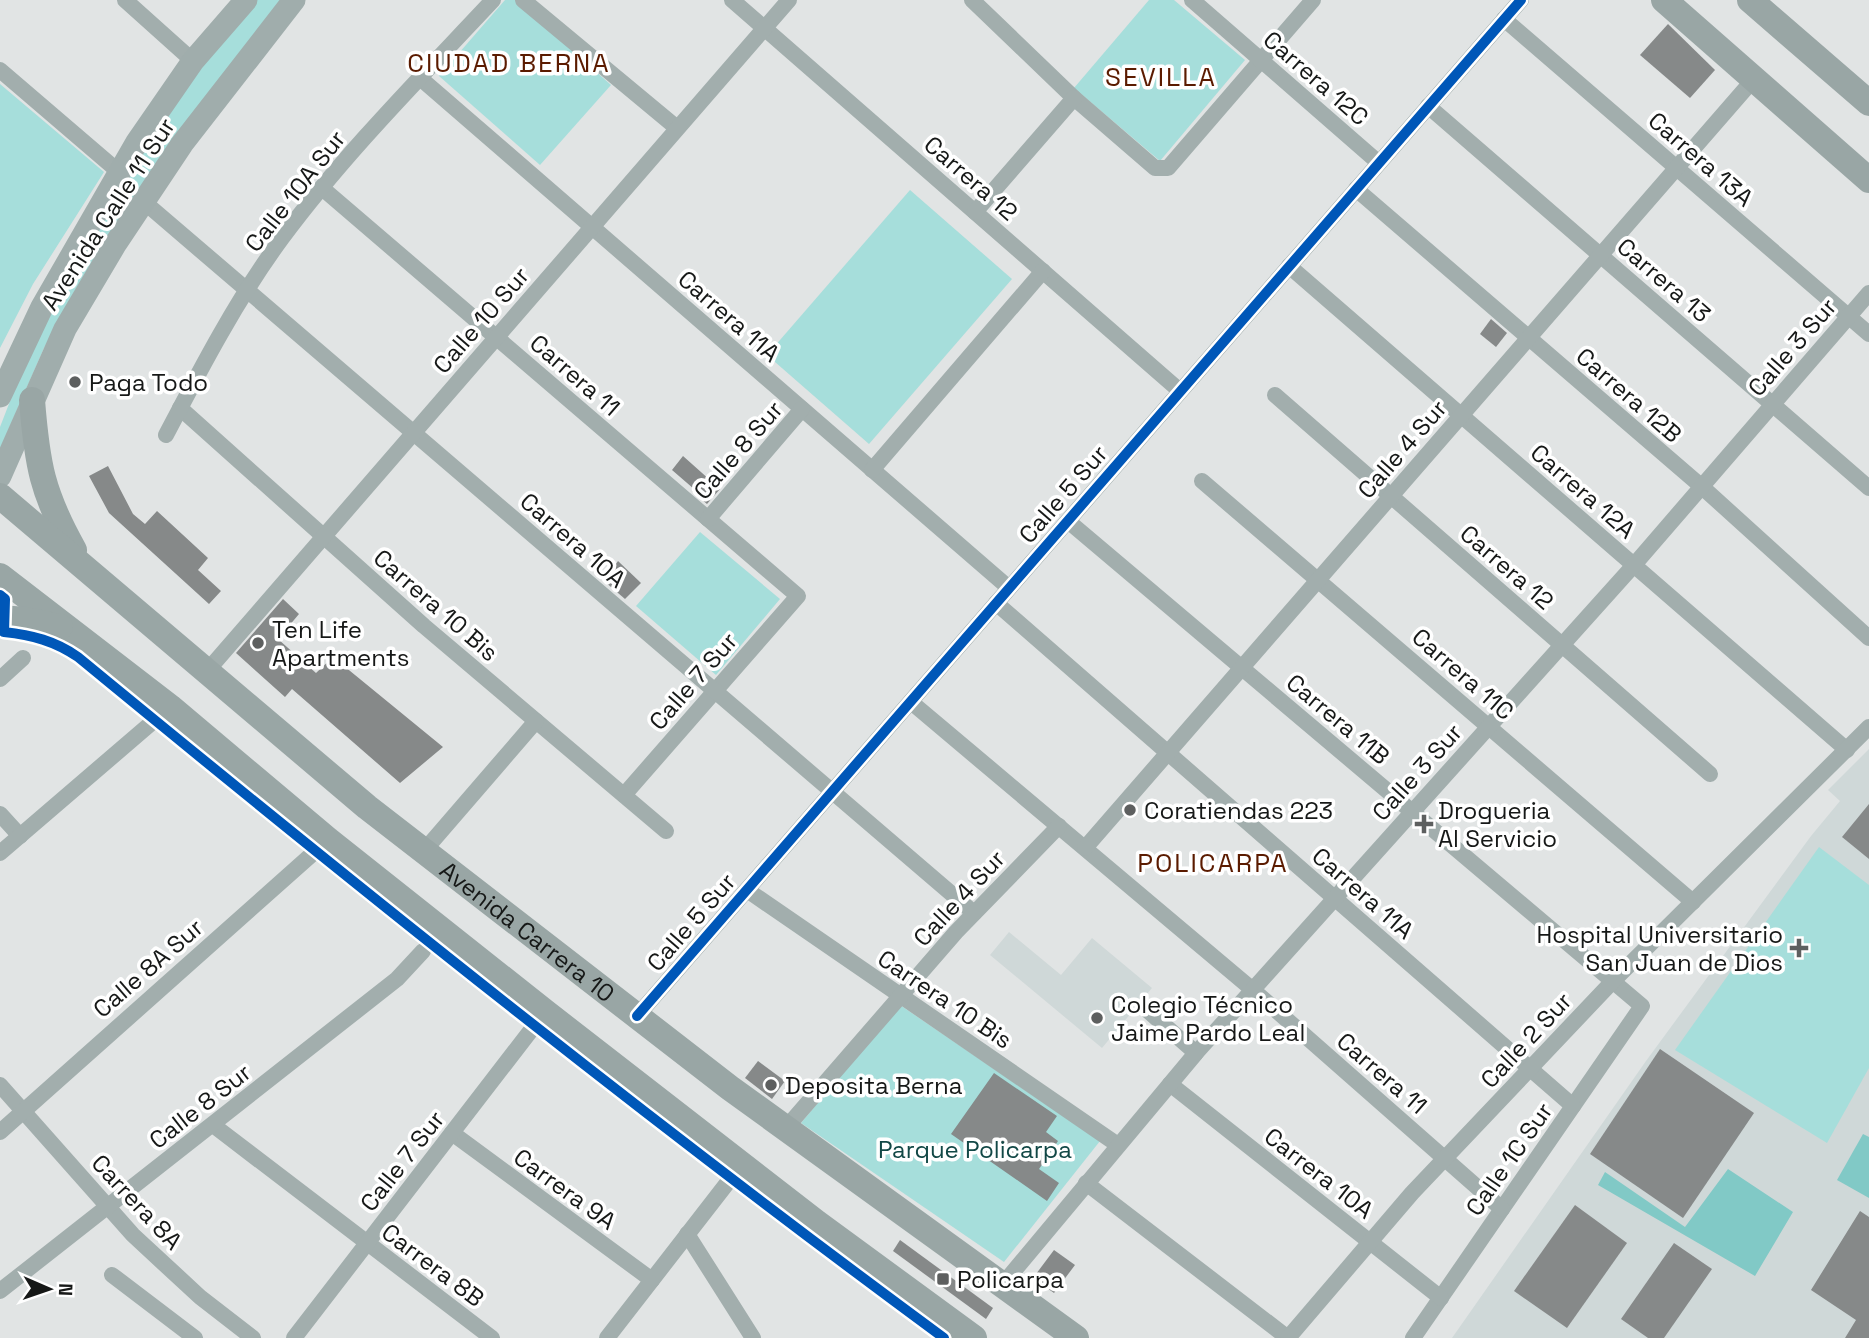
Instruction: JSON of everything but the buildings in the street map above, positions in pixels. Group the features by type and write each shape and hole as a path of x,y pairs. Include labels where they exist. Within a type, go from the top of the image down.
{"main road":[{"name":"Avenida Calle 11 Sur","path":"0,396 42,307 119,172 193,61 246,0"},
{"name":"Avenida Calle 11 Sur","path":"0,476 65,329 143,201 182,144 294,0"},
{"path":"1664,0 1869,180"},
{"path":"1750,0 1869,103"},
{"path":"32,400 41,478 59,522 83,567"},
{"name":"Avenida Carrera 10","path":"0,496 423,852 785,1129 1076,1338"},
{"name":"Avenida Carrera 10","path":"0,576 170,707 328,840 545,1012 974,1338"},
{"path":"0,618 26,620 68,629"}],"street":[{"path":"125,0 193,61"},
{"name":"Calle 10A Sur","path":"166,435 248,290 281,239 322,188 493,0"},
{"path":"523,0 677,128"},
{"name":"Carrera 12","path":"732,0 1180,391"},
{"name":"Calle 10 Sur","path":"208,670 789,0"},
{"name":"Carrera 12C","path":"1192,0 1379,163"},
{"path":"978,2 1073,98 1155,168 1168,168 1313,0"},
{"name":"Calle 5 Sur","path":"637,1016 1521,0"},
{"name":"Carrera 13A","path":"1504,19 1869,334"},
{"path":"0,70 119,172"},
{"name":"Carrera 11A","path":"420,78 1009,588"},
{"name":"Calle 4 Sur","path":"1085,848 1753,80"},
{"path":"975,212 1073,98"},
{"name":"Carrera 13","path":"1428,106 1869,488"},
{"name":"Carrera 11","path":"322,188 798,596"},
{"name":"Carrera 12B","path":"1356,189 1701,486 1869,638"},
{"name":"Carrera 10A","path":"143,201 974,914"},
{"name":"Carrera 12A","path":"1289,266 1847,750"},
{"path":"872,470 1043,271"},
{"name":"Calle 3 Sur","path":"1003,1284 1196,1053 1563,646 1869,293"},
{"name":"Carrera 12","path":"1275,395 1710,774"},
{"name":"Carrera 10 Bis","path":"180,408 424,626 666,831"},
{"name":"Calle 8 Sur","path":"708,519 802,409"},
{"name":"Carrera 11C","path":"1202,481 1693,902"},
{"name":"Carrera 11B","path":"1068,520 1642,1006"},
{"name":"Calle 7 Sur","path":"624,795 798,596"},
{"name":"Carrera 11A","path":"996,603 1573,1107"},
{"path":"0,679 23,658"},
{"name":"Carrera 11","path":"911,702 1253,990 1502,1209"},
{"path":"0,853 170,707"},
{"path":"423,852 536,721"},
{"name":"Calle 2 Sur","path":"1288,1338 1445,1158 1613,981 1869,727"},
{"path":"0,814 20,836"},
{"name":"Calle 4 Sur","path":"785,1129 974,914 1059,826"},
{"name":"Calle 8A Sur","path":"0,1132 328,840"},
{"name":"Carrera 10 Bis","path":"747,890 1118,1145"},
{"name":"Calle 8 Sur","path":"0,1291 397,979 424,951"},
{"name":"Calle 1C Sur","path":"1413,1338 1642,1006"},
{"path":"1146,1009 1196,1053"},
{"name":"Calle 7 Sur","path":"294,1338 545,1012"},
{"name":"Carrera 8A","path":"0,1084 155,1257 253,1338"},
{"name":"Carrera 10A","path":"1170,1084 1441,1298"},
{"name":"Carrera 8B","path":"213,1125 492,1338"},
{"name":"Carrera 9A","path":"452,1133 652,1280"},
{"path":"607,1338 742,1164"},
{"path":"1086,1183 1288,1338"},
{"path":"687,1234 753,1338"},
{"path":"112,1275 195,1338"}],"shaded area":[{"name":"Hospital Universitario San Juan de Dios","path":"1869,749 1869,1338 1452,1338 1646,1061 1811,836 1840,801 1828,790"},
{"name":"Colegio Técnico Jaime Pardo Leal","path":"1009,932 1061,975 1092,938 1152,988 1102,1048 990,955"},
{"path":"1863,1134 1869,1137 1869,1198 1837,1180"},
{"path":"1728,1169 1793,1212 1755,1276 1598,1185 1605,1172 1685,1227"}],"green space":[{"path":"254,0 281,0 77,287 44,348 0,449 0,427 45,311 171,104"},
{"path":"505,0 515,0 611,85 540,165 439,76"},
{"path":"1149,0 1174,0 1245,60 1160,161 1074,88"},
{"path":"0,84 104,172 33,284 0,348"},
{"path":"910,190 1012,279 869,444 767,355"},
{"path":"700,532 780,599 716,675 636,606"},
{"path":"1819,847 1869,885 1869,1068 1827,1143 1675,1050"},
{"name":"Parque Policarpa","path":"900,1005 1100,1141 1004,1262 801,1123"}],"cycle path":[{"path":"637,1016 1521,0"},
{"path":"0,595 5,599 4,632 43,640 78,657 506,1003 833,1256 944,1338"}],"place":[{"name":"Paga Todo","path":"75,382"},
{"name":"Ten Life Apartments","path":"258,643"},
{"name":"Coratiendas 223","path":"1130,810"},
{"name":"Drogueria Al Servicio","path":"1424,824"},
{"name":"Hospital Universitario San Juan de Dios","path":"1799,948"},
{"name":"Colegio Técnico Jaime Pardo Leal","path":"1097,1018"},
{"name":"Deposita Berna","path":"771,1085"},
{"name":"Policarpa","path":"943,1279"}],"district":[{"name":"CIUDAD BERNA","path":"509,63"},
{"name":"SEVILLA","path":"1161,77"},
{"name":"POLICARPA","path":"1213,863"}]}
